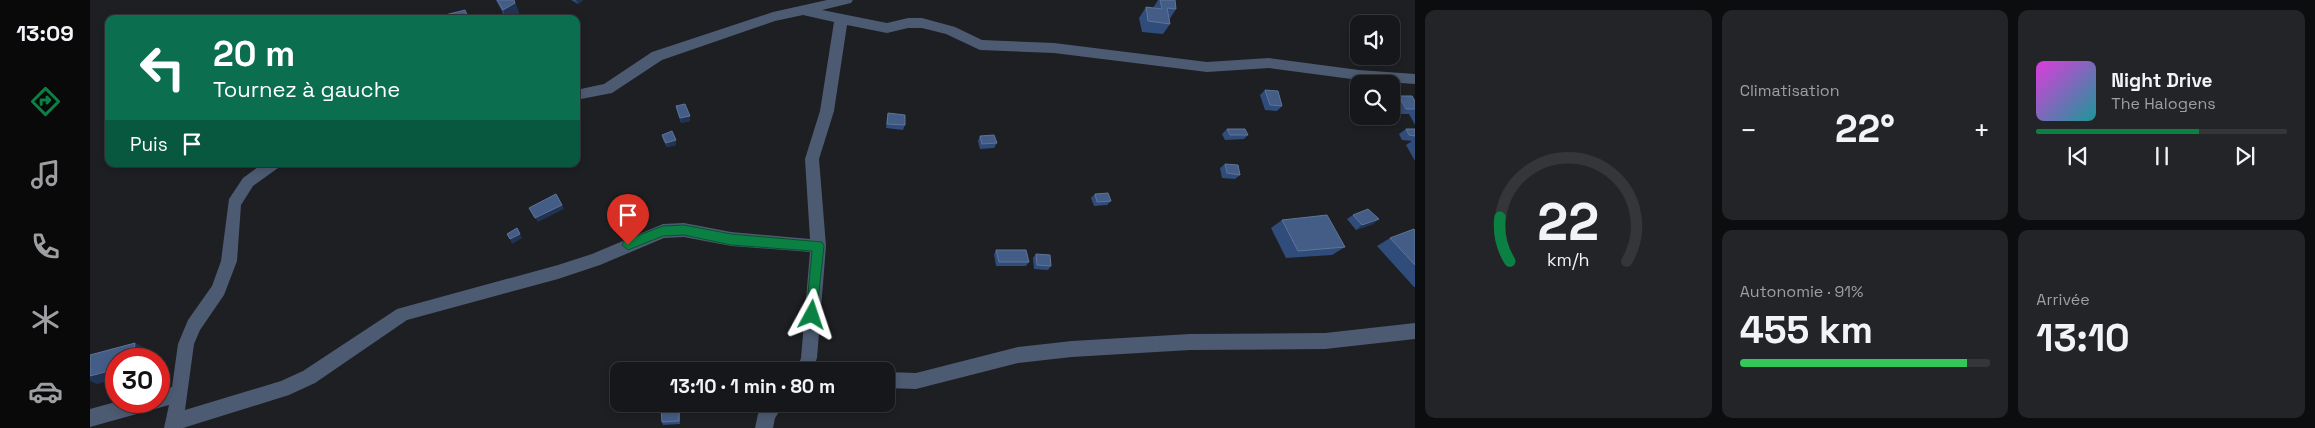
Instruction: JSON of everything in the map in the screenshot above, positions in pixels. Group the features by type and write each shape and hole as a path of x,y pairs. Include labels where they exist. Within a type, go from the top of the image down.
{"street":[{"path":"580,95 607,89 656,56 773,18 847,0"},
{"path":"806,11 841,20 887,28 908,23 922,24 950,30 980,45 1054,48 1207,67 1269,63 1359,75 1415,79"},
{"path":"807,362 818,246 812,159 827,111 841,20"},
{"path":"269,167 248,182 234,204 229,261 218,290 194,325 186,344 174,425 283,389 309,377 403,314 558,272 595,260 663,231 684,230 731,239 818,246"},
{"path":"895,380 916,381 1018,356 1072,349 1190,342 1325,341 1415,331"},
{"path":"170,396 180,393"},
{"path":"764,428 769,412"},
{"path":"90,418 108,413"}],"building":[{"path":"497,0 514,0 515,3 503,10"},
{"path":"1160,0 1175,0 1176,9 1167,8 1170,24 1148,21 1146,7 1162,9"},
{"path":"465,10 467,15 445,15"},
{"path":"1265,90 1278,91 1282,106 1270,105"},
{"path":"1400,96 1412,96 1415,101 1415,109 1406,109"},
{"path":"685,104 690,116 680,118 676,106"},
{"path":"888,113 905,115 905,125 887,124"},
{"path":"1227,129 1245,129 1248,135 1230,135"},
{"path":"1406,129 1415,129 1415,136 1409,135"},
{"path":"672,131 676,140 666,143 662,135"},
{"path":"994,135 997,143 982,144 980,136"},
{"path":"1225,164 1238,165 1240,175 1227,173"},
{"path":"1108,193 1111,201 1097,202 1095,194"},
{"path":"556,194 562,205 535,218 529,208"},
{"path":"1368,209 1379,219 1362,225 1353,215"},
{"path":"1327,215 1345,247 1298,251 1282,220"},
{"path":"517,228 520,234 510,239 507,234"},
{"path":"1414,229 1415,231 1415,265 1390,238"},
{"path":"996,250 1026,250 1029,262 999,262"},
{"path":"1036,254 1050,255 1051,266 1037,265"},
{"path":"135,343 134,348 116,348"},
{"path":"105,351 105,372 90,376 90,355"},
{"path":"661,412 679,412 679,421 662,422"}],"route":[{"path":"628,245 663,231 684,230 731,239 799,246 818,246 812,315"}]}
